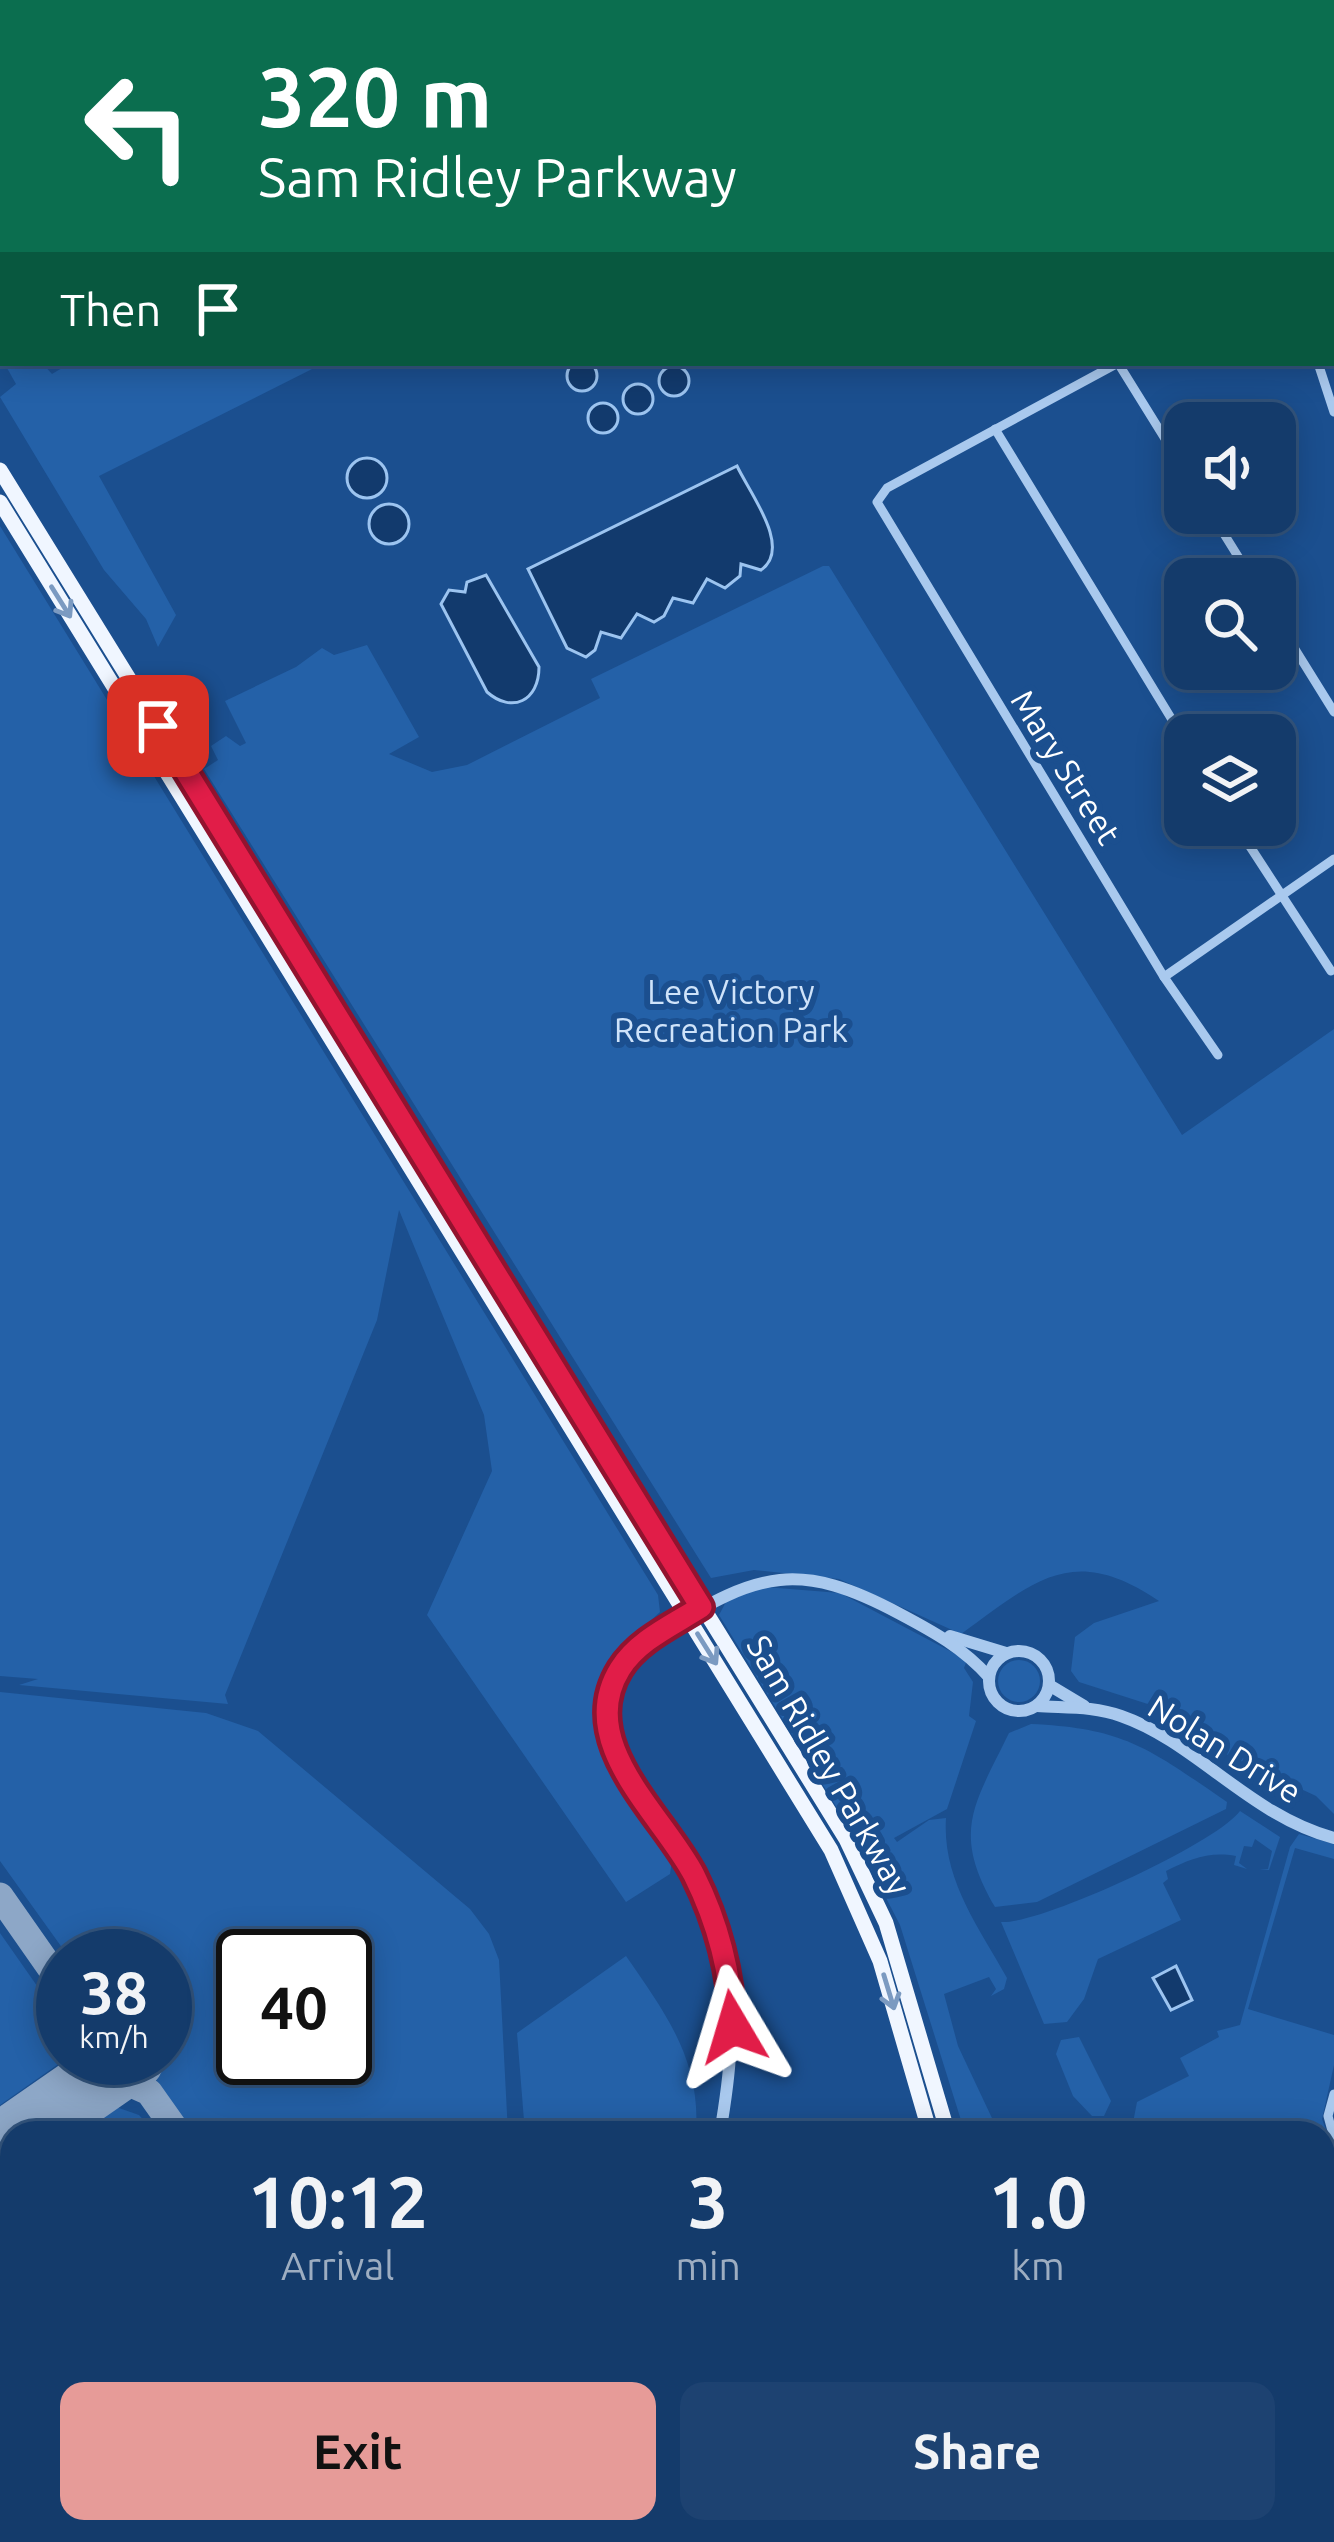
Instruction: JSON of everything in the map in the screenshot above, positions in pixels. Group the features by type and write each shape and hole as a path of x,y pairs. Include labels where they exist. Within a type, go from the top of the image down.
{"main road":[{"name":"Sam Ridley Parkway","path":"0,470 694,1612 859,1905 926,2121"},
{"name":"Sam Ridley Parkway","path":"0,502 694,1612 846,1839 886,1923 945,2121"},
{"path":"926,2057 954,2121"}],"street":[{"path":"1112,366 995,429 1169,714"},
{"path":"1120,366 1164,437"},
{"path":"1319,366 1334,412"},
{"name":"Mary Street","path":"995,429 886,488 877,502 1164,977 1218,1055"},
{"path":"1296,650 1334,712"},
{"path":"1249,846 1330,971"},
{"path":"1164,977 1334,859"},
{"path":"722,2121 734,2052 722,1943 693,1874 620,1763 608,1728 611,1688 620,1669 642,1645 694,1612 747,1584 791,1576 842,1585 935,1632 1006,1653 1035,1654 1048,1670 1049,1684 1037,1706 1021,1711 1005,1708 992,1695 989,1677 935,1632"},
{"path":"989,1677 1006,1653"},
{"name":"Nolan Drive","path":"1049,1684 1086,1707 1135,1722 1282,1819 1334,1838"},
{"name":"Nolan Drive","path":"1037,1706 1086,1707"}],"green space":[{"path":"45,366 52,374 61,366 318,366 99,476 176,615 158,647 146,619 104,570 0,397 16,384 7,368"},
{"path":"0,526 658,1595 660,1612 626,1647 606,1679 598,1708 600,1735 611,1763 672,1861 670,1874 626,1902 427,1615 492,1471 484,1415 399,1210 377,1320 225,1695 228,1704 19,1685 38,1679 0,1676"},
{"name":"Lee Victory Recreation Park","path":"829,566 1182,1135 1334,1029 1334,1814 1316,1796 1213,1748 1154,1706 1079,1682 1071,1671 1075,1637 1094,1623 1159,1601 1129,1583 1102,1574 1055,1576 1011,1598 961,1634 839,1579 754,1570 711,1578 204,769 218,760 211,746 226,736 240,746 246,743 225,701 296,667 322,648 334,655 367,645 419,737 389,754 432,772 467,765 600,698 591,679"},
{"path":"765,1587 840,1593 967,1660 964,1668 973,1682 969,1716 976,1721 947,1809 894,1838 897,1842 929,1820 946,1818 956,1882 1007,1978 1004,1989 991,1996 996,1989 989,1977 944,1994 958,2046 993,2121 961,2121 900,1925 853,1834 719,1615 727,1600"},
{"path":"1019,1660 1034,1666 1040,1681 1034,1696 1019,1702 1004,1696 998,1681 1004,1666"},
{"path":"0,1692 206,1713 258,1731 470,1909 489,1934 499,1960 507,2121 185,2121 160,2085 192,2085 192,1929 49,1929 0,1861"},
{"path":"1031,1724 1091,1731 1136,1745 1227,1802 1226,1809 1037,1902 995,1907 974,1858 972,1819 1009,1733"},
{"path":"1240,1811 1280,1837 1269,1870 1259,1869 1268,1869 1272,1851 1255,1839 1252,1847 1244,1846 1239,1863 1247,1869 1234,1865 1236,1856 1217,1855 1166,1871 1168,1879 1163,1883 1181,1920 1098,1959 1084,1999 1067,2022 1044,2024 1001,1922 1052,1910 1127,1880 1198,1842"},
{"path":"1299,1834 1334,1844 1334,1859 1295,1848 1248,2009 1334,2035 1334,2065 1323,2121 1133,2121 1137,2102 1189,2076 1180,2058 1219,2037 1217,2031 1240,2025 1290,1847"},
{"path":"0,1933 36,1984 36,2080 0,2105"},
{"path":"626,1956 667,2018 687,2060 696,2121 524,2121 517,2033"},
{"path":"1079,2037 1111,2101 1104,2116 1092,2116 1073,2096 1056,2054 1061,2040"},
{"path":"116,2107 144,2121 91,2121"}],"shaded area":[{"path":"570,366 596,370 596,382 588,390 576,390 568,382"},
{"path":"674,366 685,370 689,381 685,392 674,396 663,392 659,381 663,370"},
{"path":"638,384 649,388 653,399 649,410 638,414 627,410 623,399 627,388"},
{"path":"603,403 614,407 618,418 614,429 603,433 592,429 588,418 592,407"},
{"path":"367,458 381,464 387,478 381,492 367,498 353,492 347,478 353,464"},
{"path":"737,466 771,534 770,560 761,570 741,564 740,576 725,588 707,579 693,603 673,598 664,616 654,622 637,614 621,638 601,632 595,650 586,657 567,648 528,569"},
{"path":"389,504 403,510 409,524 403,538 389,544 375,538 369,524 375,510"},
{"path":"486,575 539,667 534,688 522,701 506,702 487,692 441,604 449,590 465,592 467,582"},
{"path":"1176,1966 1192,2000 1171,2010 1153,1978"}],"taxiway":[{"path":"0,1896 36,1947"},
{"path":"133,2085 149,2092 170,2121"}],"runway":[{"path":"39,2121 91,2085"}],"route":[{"path":"158,726 701,1607 642,1645 620,1669 611,1688 608,1728 620,1763 693,1874 722,1943 733,2027"}]}
